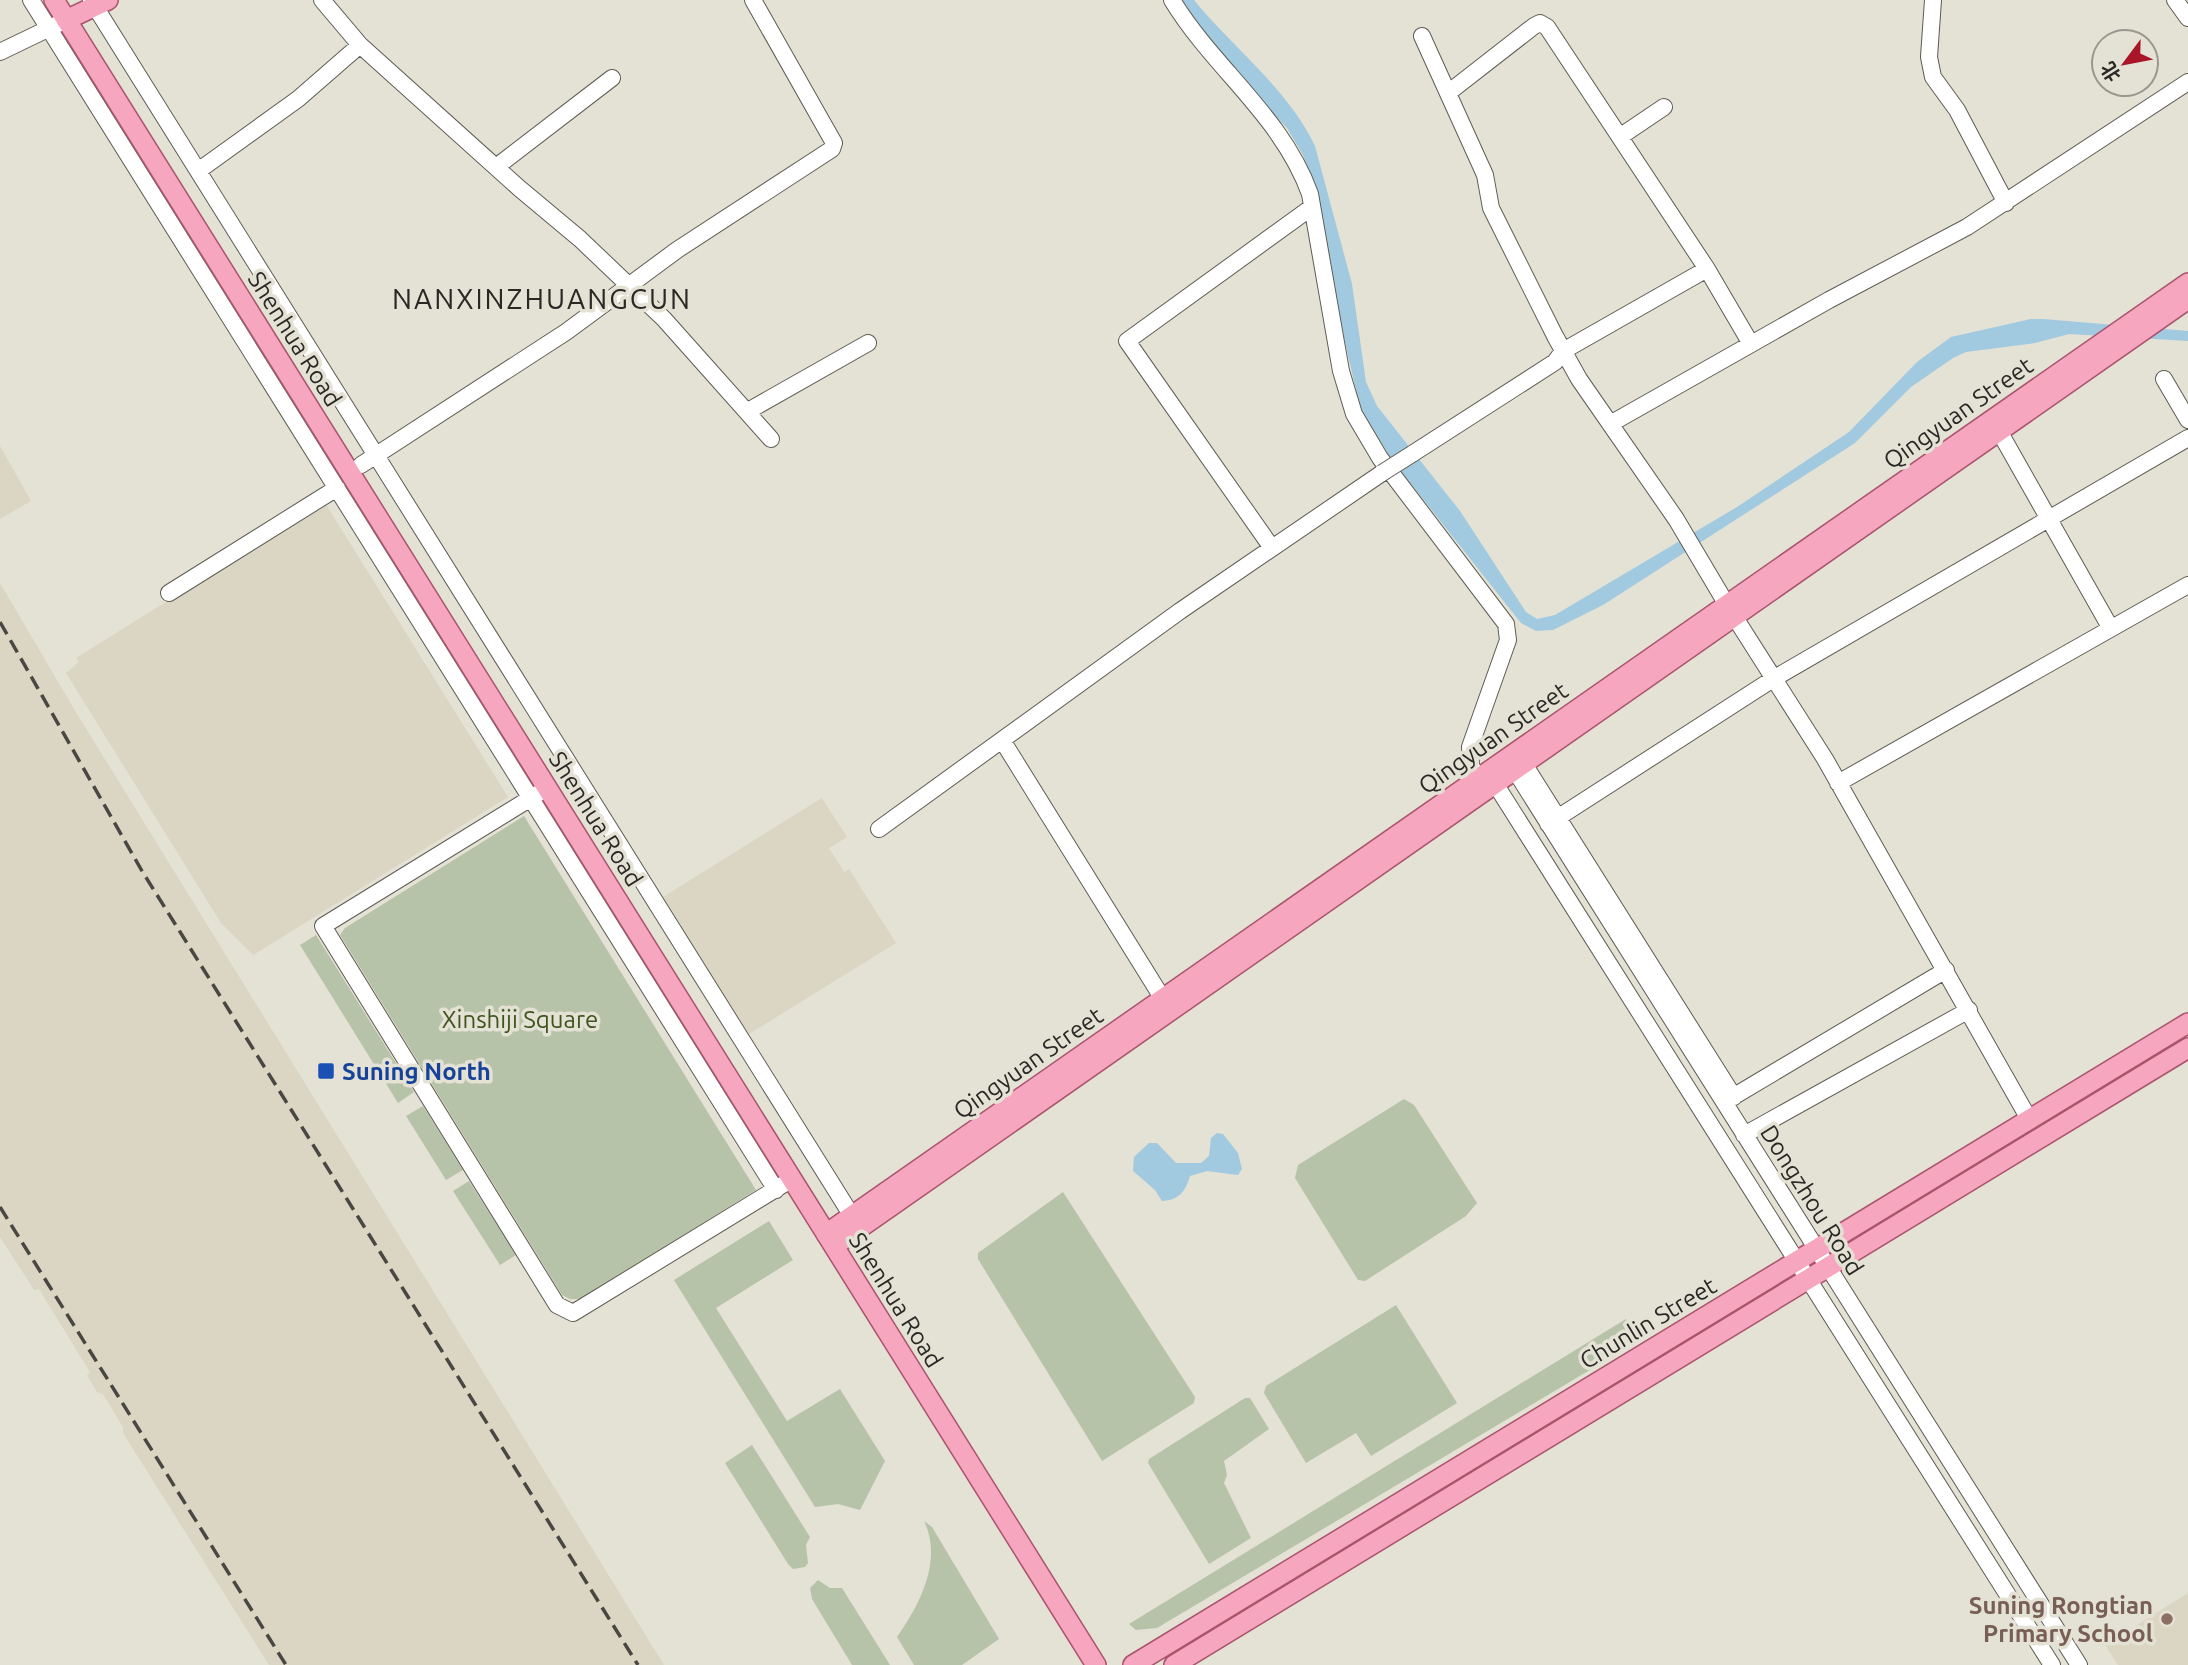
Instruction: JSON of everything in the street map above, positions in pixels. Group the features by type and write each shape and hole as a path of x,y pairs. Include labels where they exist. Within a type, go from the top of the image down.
{"main road":[{"name":"Shenhua Road","path":"54,0 80,10 368,460 839,1232 1096,1665"},
{"name":"Shenhua Road","path":"80,10 539,793 784,1185 839,1232 1112,1665"},
{"name":"Qingyuan Street","path":"839,1232 1163,999 1487,778 1515,764 2188,283"},
{"name":"Qingyuan Street","path":"1730,611 1999,431 2188,299"},
{"name":"Qingyuan Street","path":"839,1232 1487,778"},
{"name":"Chunlin Street","path":"1133,1665 2188,1023"},
{"name":"Chunlin Street","path":"1174,1665 2188,1048"}],"street":[{"path":"31,0 80,10 198,171 368,460 566,332 628,285 832,149 834,143 753,0"},
{"path":"322,0 360,45 580,239 628,285 748,411 771,439"},
{"path":"1172,0 1282,136 1303,173 1312,207 1127,341 1272,548"},
{"path":"1933,0 1930,57 1933,76 1957,110 2006,203"},
{"path":"2175,0 2188,18"},
{"path":"0,52 80,10"},
{"path":"80,10 337,488 539,793 323,926 557,1305 573,1313 784,1185"},
{"path":"1448,93 1540,23 1548,27 1707,269 1751,344"},
{"path":"1422,36 1485,176 1491,208 1500,229 1563,351 1690,542 1838,783 2029,1119"},
{"path":"198,171 298,99 360,45"},
{"path":"496,167 612,78"},
{"path":"1610,424 2006,203 2188,82"},
{"path":"1621,136 1664,107"},
{"name":"Dongzhou Road","path":"1312,207 1341,371 1354,414 1380,458 1506,624 1509,632 1470,747 1471,766 1487,778 2052,1665"},
{"path":"879,829 1272,548 1382,473 1555,362 1563,351 1707,269"},
{"path":"748,411 868,343"},
{"path":"2164,379 2188,420"},
{"path":"1999,431 2110,627"},
{"path":"1553,821 1773,678 2188,438"},
{"path":"169,593 337,488"},
{"path":"1838,783 2188,585"},
{"path":"1002,740 1163,999"},
{"name":"Dongzhou Road","path":"1515,764 1729,1100 1744,1135 2079,1665"},
{"path":"1729,1100 1946,970"},
{"path":"1744,1135 1969,1010"}],"shaded area":[{"path":"0,446 31,501 0,519"},
{"path":"325,503 508,797 253,955 221,923 66,673 79,662 76,658"},
{"path":"0,583 74,709 664,1665 269,1665 123,1433 123,1427 103,1394 97,1392 87,1375 90,1372 39,1289 34,1290 0,1237"},
{"path":"822,798 847,837 829,848 844,872 849,869 896,943 749,1034 663,897"},
{"name":"Suning Rongtian Primary School","path":"2188,1593 2188,1665 2118,1665 2105,1645"}],"green space":[{"name":"Xinshiji Square","path":"524,816 756,1190 582,1299 570,1299 562,1295 340,935 345,928"},
{"path":"316,935 414,1092 398,1103 300,945"},
{"path":"1404,1099 1414,1105 1477,1203 1466,1216 1365,1281 1358,1280 1295,1178 1298,1165"},
{"path":"423,1106 463,1170 446,1180 406,1116"},
{"path":"469,1181 516,1255 500,1265 453,1191"},
{"path":"1063,1192 1195,1397 1194,1403 1102,1461 978,1259 978,1253"},
{"path":"769,1221 793,1260 716,1308 787,1421 840,1389 885,1461 860,1510 838,1504 815,1507 674,1280"},
{"path":"1396,1305 1457,1403 1371,1456 1356,1433 1306,1463 1264,1393 1266,1386"},
{"path":"1626,1319 1640,1340 1157,1628 1136,1630 1129,1624"},
{"path":"1245,1398 1250,1398 1269,1429 1224,1461 1227,1475 1224,1483 1251,1538 1209,1564 1148,1463 1149,1459"},
{"path":"752,1445 810,1537 806,1545 808,1563 805,1567 793,1569 788,1564 725,1463"},
{"path":"924,1521 932,1527 999,1639 962,1665 914,1665 897,1637 921,1596 930,1566 929,1536"},
{"path":"818,1580 830,1588 842,1588 890,1665 852,1665 812,1599 810,1588"}],"water":[{"path":"1179,0 1194,0 1275,87 1303,125 1315,146 1352,284 1366,382 1377,406 1460,511 1526,612 1537,619 1555,615 1737,507 1849,432 1917,362 1951,337 2031,319 2043,319 2188,331 2188,341 2069,334 2035,343 1966,352 1911,387 1855,443 1603,605 1553,630 1536,631 1521,623 1392,460 1365,417 1359,403 1341,325 1312,179 1303,155 1287,128 1221,56"},
{"path":"1217,1133 1223,1134 1238,1153 1242,1169 1238,1175 1207,1171 1190,1176 1180,1194 1173,1199 1162,1201 1155,1190 1133,1171 1134,1157 1149,1143 1157,1143 1176,1163 1201,1163 1209,1156 1211,1138"}],"railway":[{"path":"0,622 142,871 638,1665"},
{"path":"0,1207 286,1665"}],"place":[{"name":"Suning North","path":"326,1071"},
{"name":"Suning Rongtian Primary School","path":"2167,1619"}],"district":[{"name":"NANXINZHUANGCUN","path":"542,298"}]}
